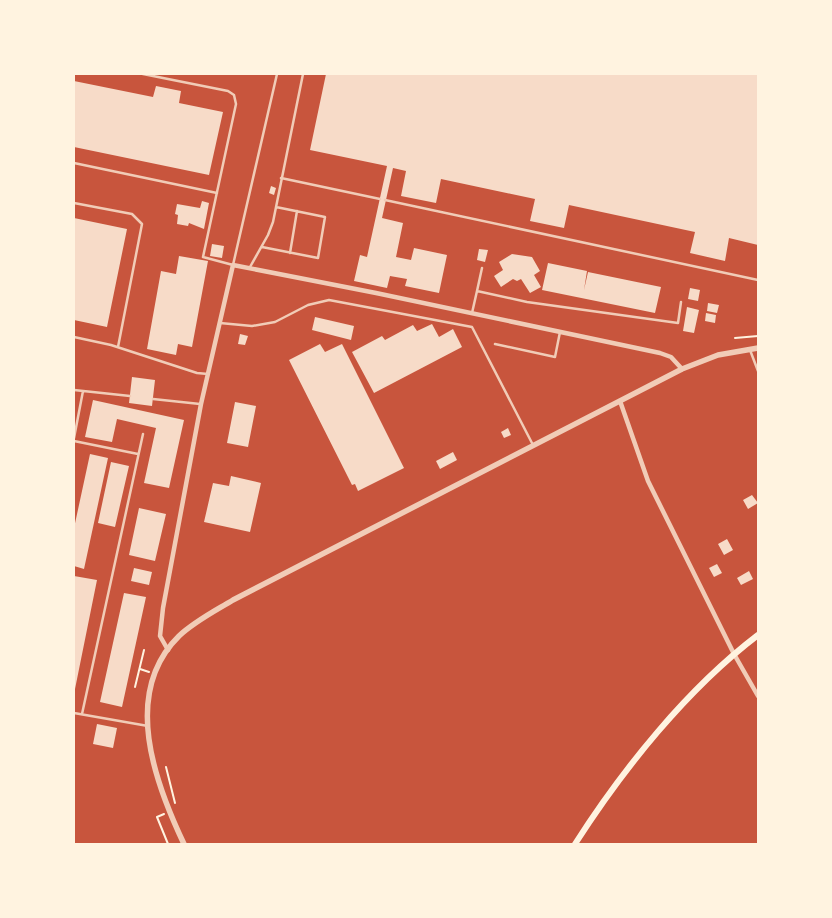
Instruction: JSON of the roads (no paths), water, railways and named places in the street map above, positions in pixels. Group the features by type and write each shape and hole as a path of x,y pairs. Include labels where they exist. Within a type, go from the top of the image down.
{"main road":[{"path":"574,844 644,749 734,654 758,635"}],"street":[{"path":"168,650 160,636 163,608 201,404 233,265 660,353 671,357 682,369"},
{"path":"184,844 156,778 148,726 150,696 155,674 168,650 190,627 233,600 682,369 718,355 758,348"},
{"path":"620,401 648,481 734,654 758,696"}],"lane":[{"path":"143,74 228,91 234,95 236,104 203,257 233,265 278,74"},
{"path":"250,268 271,228 303,74"},
{"path":"74,163 217,193"},
{"path":"281,178 380,199"},
{"path":"386,200 758,280"},
{"path":"74,203 132,214 142,224 118,347"},
{"path":"262,247 318,258 325,216 276,207"},
{"path":"290,253 297,212"},
{"path":"472,313 482,268"},
{"path":"477,291 527,302 678,323 682,302"},
{"path":"220,323 252,326 275,322 308,305 329,300 472,327 534,445"},
{"path":"495,344 555,357 560,332"},
{"path":"74,337 118,347 197,373 208,374"},
{"path":"750,348 758,371"},
{"path":"74,390 130,396"},
{"path":"83,391 74,439 139,454"},
{"path":"152,399 201,404"},
{"path":"82,714 143,434"},
{"path":"74,713 148,726"}]}
